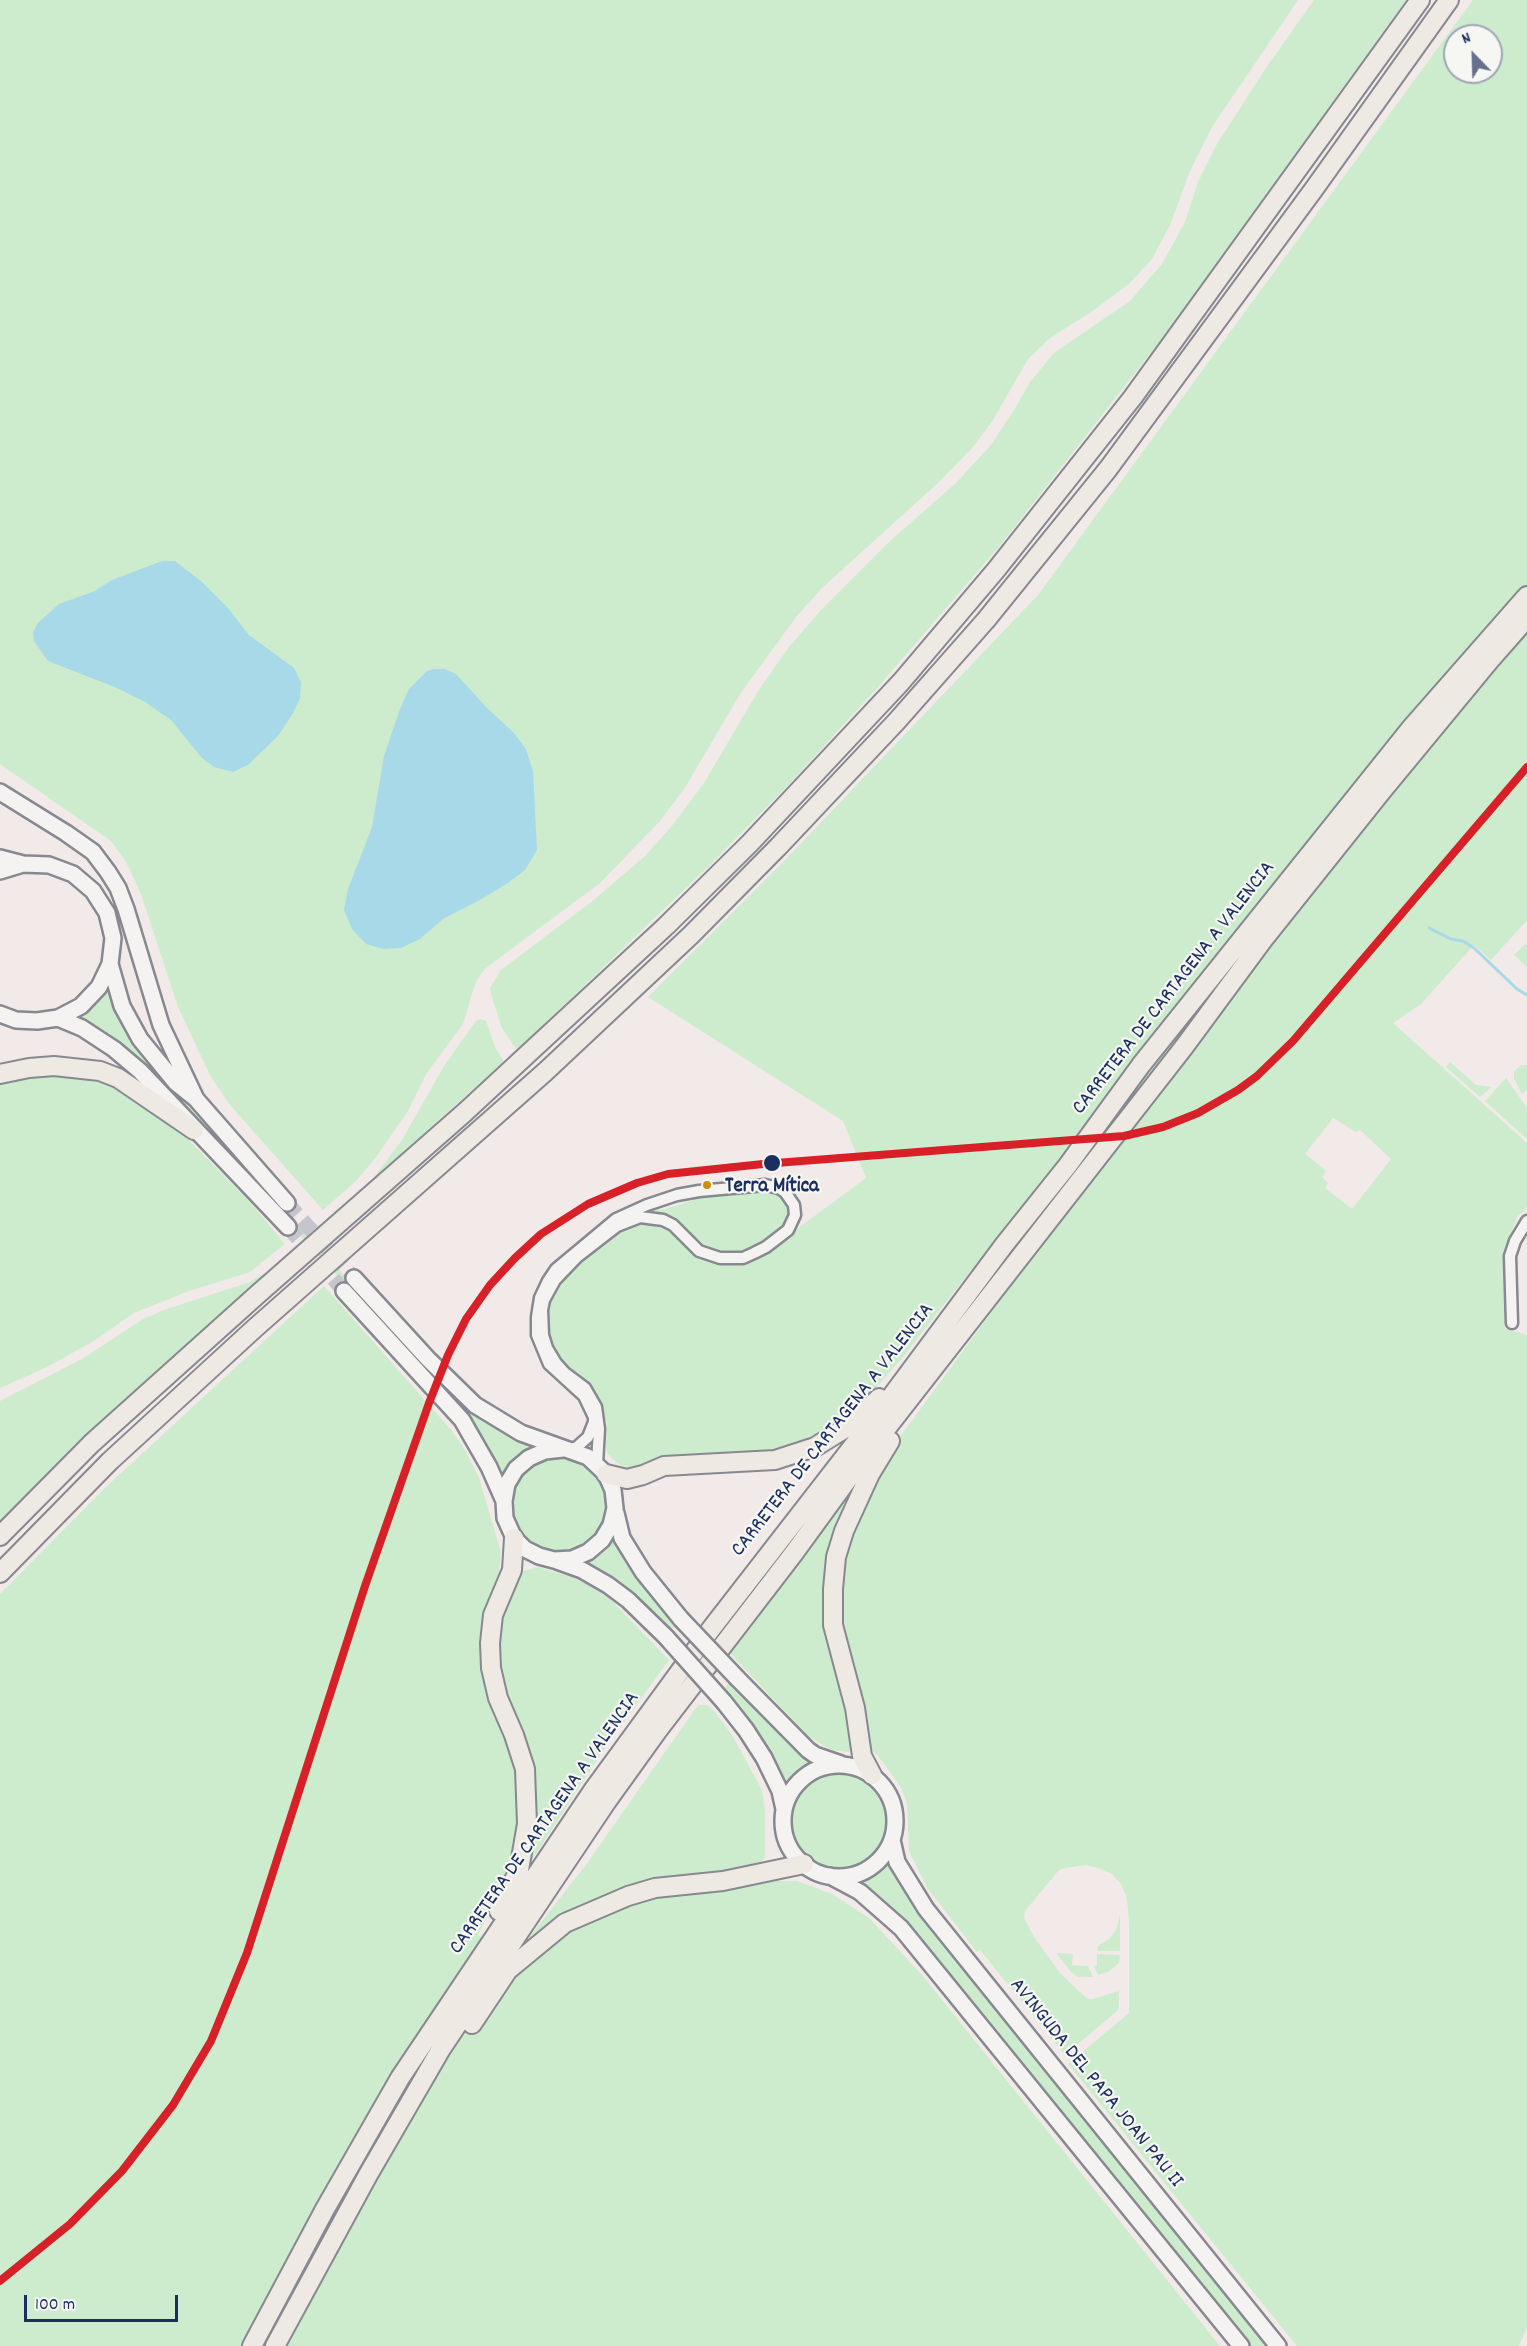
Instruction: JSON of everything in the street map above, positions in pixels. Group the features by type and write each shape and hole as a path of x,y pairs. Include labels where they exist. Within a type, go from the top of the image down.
{"highway":[{"path":"0,1536 92,1443 464,1113 636,954 750,843 901,682 1011,552 1133,397 1420,0"},
{"path":"0,1573 110,1461 264,1320 529,1087 691,935 896,722 1008,593 1128,442 1449,0"},
{"name":"CARRETERA DE CARTAGENA A VALENCIA","path":"252,2346 325,2209 399,2078 594,1789 711,1629 888,1401 1004,1245 1068,1165 1102,1116 1412,727 1527,596"},
{"name":"CARRETERA DE CARTAGENA A VALENCIA","path":"275,2346 441,2049 607,1801 861,1461 1263,940 1382,791 1527,618"},
{"path":"0,1074 28,1068 54,1066 100,1071 118,1078 194,1130"},
{"path":"601,1469 627,1479 664,1466 775,1460 814,1447 852,1424 875,1402 1004,1245"},
{"path":"872,1775 862,1756 855,1708 833,1625 836,1557 855,1503 885,1448 998,1293 1013,1266"},
{"path":"399,2078 439,2007 513,1886 524,1853 528,1824 527,1780 514,1735 498,1698 491,1660 493,1616 512,1570 514,1538"},
{"path":"343,2221 508,1970 538,1943 565,1923 628,1896 655,1888 723,1881 804,1864"}],"main road":[{"path":"0,792 93,852 108,872 118,888 126,909 161,1025 196,1099"},
{"path":"0,858 23,864 49,865 73,874 93,891 107,913 112,938 110,964 122,1006 140,1039 176,1083 196,1099 287,1203"},
{"path":"0,871 23,864"},
{"path":"0,1014 16,1020 37,1021 57,1018 81,1006 87,1000 99,987 110,964"},
{"path":"57,1018 82,1028 114,1049 140,1071 288,1227"},
{"path":"354,1278 463,1395 488,1414 522,1434 579,1453 601,1469 613,1490 618,1528 622,1538 643,1572 681,1619 808,1750 815,1755 872,1775"},
{"path":"344,1291 462,1420 489,1467 504,1501"},
{"path":"566,1450 545,1451 529,1458 516,1469 507,1484 504,1501 505,1518 514,1538 532,1553 582,1570 608,1585 628,1600 666,1637 724,1702 764,1758 780,1791 786,1839 793,1853 816,1872 830,1876 860,1892 901,1928 1241,2346"},
{"path":"554,1560 572,1559 588,1552 602,1540 611,1525 615,1508"},
{"path":"784,1809 795,1787 814,1771 830,1766 847,1766"},
{"name":"AVINGUDA DEL PAPA JOAN PAU II","path":"872,1775 885,1788 893,1804 895,1822 892,1840 897,1862 926,1909 1278,2346"},
{"path":"830,1876 853,1875 874,1865 892,1840"}],"street":[{"path":"566,1450 577,1447 588,1437 594,1422 593,1410 584,1396 549,1364 537,1335 540,1298 556,1269 616,1219 646,1205 699,1191 773,1185 785,1192 794,1205 795,1215 788,1230 766,1247 743,1258 720,1257 699,1251 673,1225 654,1217 639,1217 631,1218 617,1226 577,1257 555,1280 544,1300 543,1335 547,1348 560,1368 585,1388 596,1407 601,1469"},
{"path":"1512,1323 1510,1256 1515,1241 1527,1221"}],"green space":[{"path":"0,0 1298,0 1212,127 1190,171 1170,225 1152,259 1129,284 1050,338 1028,359 993,420 973,447 939,482 822,588 796,617 740,694 686,786 661,820 600,883 486,968 476,981 463,1024 426,1074 408,1111 357,1180 323,1210 230,1105 210,1075 178,1007 141,894 126,862 111,841 0,764"},
{"path":"1314,0 1406,0 1160,341 1002,543 879,686 790,783 710,865 517,1050 502,1028 490,988 501,970 595,899 645,856 671,827 704,783 760,688 789,647 821,610 891,540 956,483 991,445 1030,382 1054,353 1130,301 1162,264 1185,222 1198,182 1217,144 1266,68"},
{"path":"1473,0 1527,0 1527,920 1491,960 1474,945 1421,1004 1393,1023 1527,1143 1527,1207 1517,1217 1503,1254 1505,1329 1527,1335 1527,2327 1519,2346 1297,2346 1068,2064 1129,2013 1129,1921 1127,1898 1121,1884 1112,1874 1098,1868 1086,1865 1065,1868 1059,1870 1025,1911 1024,1918 1034,1937 1060,1973 1082,1994 1088,1999 1093,1999 1119,1991 1117,2011 1065,2055 980,1950 977,1952 928,1889 909,1851 907,1804 902,1789 882,1761 870,1748 865,1747 839,1620 843,1555 886,1456 1039,1247 1007,1224 903,1357 866,1399 839,1425 824,1435 779,1454 656,1462 634,1467 626,1467 617,1463 608,1454 606,1448 607,1421 603,1421 594,1392 564,1366 554,1352 548,1336 546,1317 556,1286 565,1273 622,1226 641,1223 659,1226 674,1235 688,1248 712,1260 735,1264 755,1260 866,1178 843,1121 648,997 786,859 1038,595 1443,41 1443,84 1503,84 1503,24 1455,24","holes":["1333,1118 1356,1132 1360,1130 1391,1159 1352,1209 1325,1188 1328,1183 1322,1177 1326,1171 1305,1154"]},
{"path":"1525,944 1527,945 1527,967 1514,955"},
{"path":"108,986 116,1007 151,1062 363,1296 510,1434 534,1447 521,1454 505,1472 500,1484 384,1327 176,1100 75,1017 93,1007"},
{"path":"480,1019 486,1021 496,1049 504,1061 371,1181 402,1140 444,1066 476,1021"},
{"path":"1450,1062 1476,1085 1492,1087 1480,1097 1446,1067"},
{"path":"1521,1065 1527,1065 1527,1090 1522,1094 1514,1079 1514,1072"},
{"path":"39,1072 99,1077 122,1086 172,1123 251,1203 285,1244 250,1272 189,1291 134,1313 92,1342 47,1367 0,1388 0,1080"},
{"path":"1506,1078 1527,1108 1527,1139 1485,1101"},
{"path":"774,1190 788,1201 791,1212 784,1227 762,1245 740,1253 726,1253 706,1246 674,1220 647,1212 646,1209 650,1207 662,1210 691,1201 699,1196"},
{"path":"266,1272 101,1423 0,1524 0,1401 82,1359 143,1319 250,1282"},
{"path":"324,1286 452,1431 465,1450 479,1478 501,1552 499,1572 504,1574 488,1616 518,1783 520,1812 517,1845 508,1877 478,1935 516,1960 561,1933 642,1897 738,1886 776,1877 777,1881 797,1881 832,1894 869,1918 922,1975 1220,2346 0,2346 0,1594 107,1486"},
{"path":"559,1455 577,1458 593,1469 604,1485 607,1503 604,1521 593,1537 577,1548 559,1551 541,1548 525,1537 514,1521 511,1503 514,1485 525,1469 541,1458"},
{"path":"843,1502 847,1506 833,1546 855,1750 848,1752 831,1750 808,1736 728,1651"},
{"path":"614,1534 677,1623 669,1632 578,1562"},
{"path":"538,1567 571,1577 591,1586 610,1599 669,1660 602,1752 528,1866 530,1832 501,1692 497,1622 520,1572"},
{"path":"731,1681 786,1742 796,1751 819,1763 805,1768 785,1789 722,1691"},
{"path":"698,1705 707,1705 714,1711 732,1735 762,1790 765,1810 765,1857 760,1863 744,1870 667,1880 528,1946 525,1943 588,1862"},
{"path":"838,1773 857,1777 873,1787 883,1803 887,1822 883,1841 873,1857 857,1867 838,1871 819,1867 803,1857 793,1841 789,1822 793,1803 803,1787 819,1777"},
{"path":"889,1857 918,1910 1269,2346 1248,2346 906,1924 888,1906 853,1881 872,1873"},
{"path":"1120,1915 1120,1951 1097,1951 1098,1946 1109,1939 1116,1930"},
{"path":"1056,1953 1073,1954 1072,1965 1088,1966 1093,1977 1078,1977"},
{"path":"1097,1954 1120,1955 1119,1963 1108,1972 1098,1975 1094,1966 1097,1966"}],"water":[{"path":"162,561 175,561 202,582 227,607 249,635 294,668 301,682 300,698 278,736 248,765 233,772 214,767 202,758 171,720 145,702 117,688 48,661 34,641 33,633 37,624 59,604 95,591 112,580"},
{"path":"445,669 456,674 513,732 526,749 533,771 537,850 525,870 508,883 443,919 420,939 401,948 383,949 366,944 352,929 344,910 348,889 372,827 384,756 400,709 409,689 427,671"}],"waterway":[{"path":"1429,928 1451,939 1463,941 1474,948 1517,989 1527,995"}],"tunnel":[{"path":"287,1203 354,1278"},
{"path":"288,1227 344,1291"}],"transit line":[{"path":"0,2281 70,2224 122,2171 173,2105 211,2041 247,1953 365,1586 429,1403 448,1355 466,1319 490,1285 515,1258 541,1234 588,1204 637,1183 668,1174 763,1164 1124,1136 1163,1127 1198,1113 1257,1076 1293,1041 1527,767"}],"place":[{"name":"Terra Mítica","path":"772,1163"}]}
